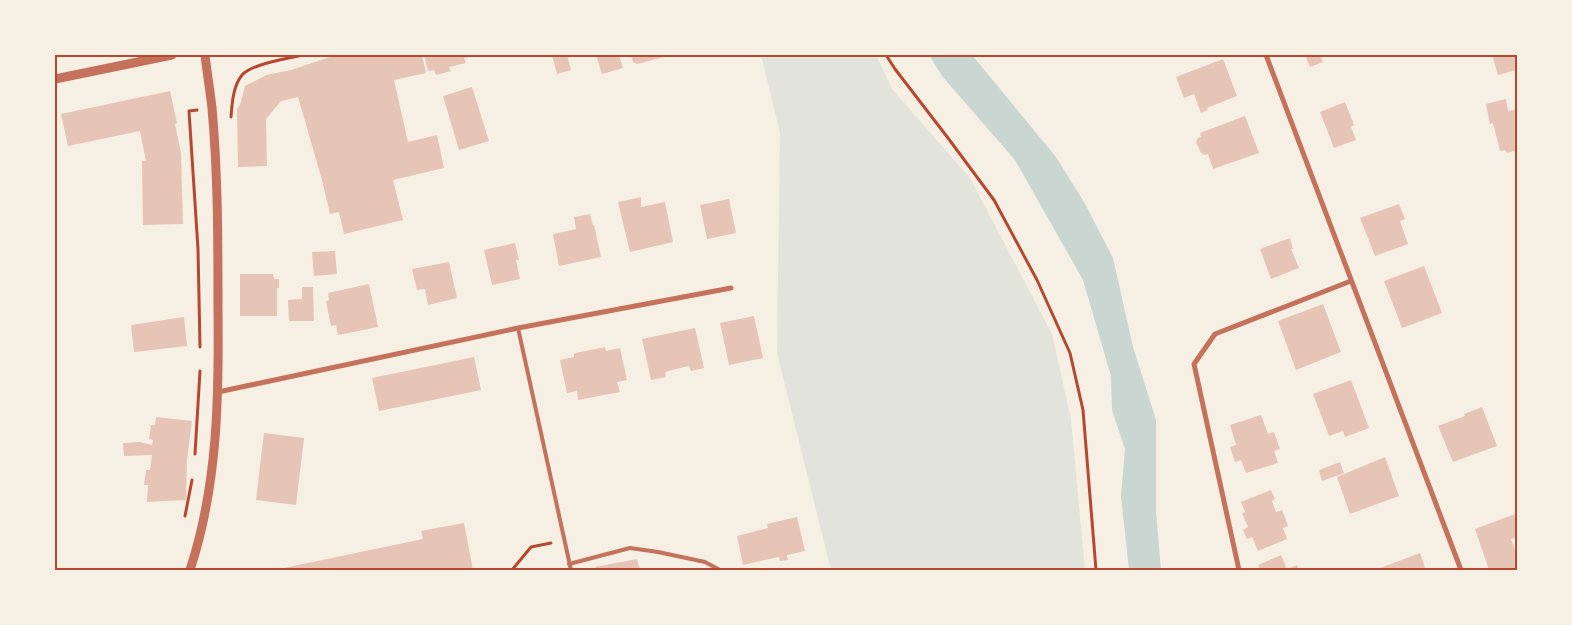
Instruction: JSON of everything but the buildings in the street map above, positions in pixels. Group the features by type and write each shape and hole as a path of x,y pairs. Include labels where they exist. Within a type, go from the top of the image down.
{"street":[{"path":"55,79 152,57 172,55"},
{"path":"190,570 208,496 216,430 218,392 218,220 212,108 205,55"},
{"path":"1266,55 1461,570"},
{"path":"1240,570 1194,364 1215,334 1351,281"},
{"path":"218,392 518,328 731,288"}],"lane":[{"path":"518,328 571,570"},
{"path":"569,564 630,548 705,562 720,570"}],"path":[{"path":"232,103 237,83 243,74 263,64 303,55"},
{"path":"886,55 994,200 1037,280 1070,353 1083,410 1096,570"},
{"path":"189,111 198,249 200,354"},
{"path":"195,456 200,364"},
{"path":"184,522 193,474"},
{"path":"512,570 532,547 564,541"}],"shaded area":[{"path":"761,55 876,55 892,89 970,178 1052,334 1071,419 1085,570 831,570 777,353 780,133"},
{"path":"929,55 972,55 1056,157 1084,202 1113,258 1133,347 1156,420 1156,512 1161,570 1129,570 1121,496 1125,449 1112,410 1111,376 1083,280 1015,160 942,76"}]}
